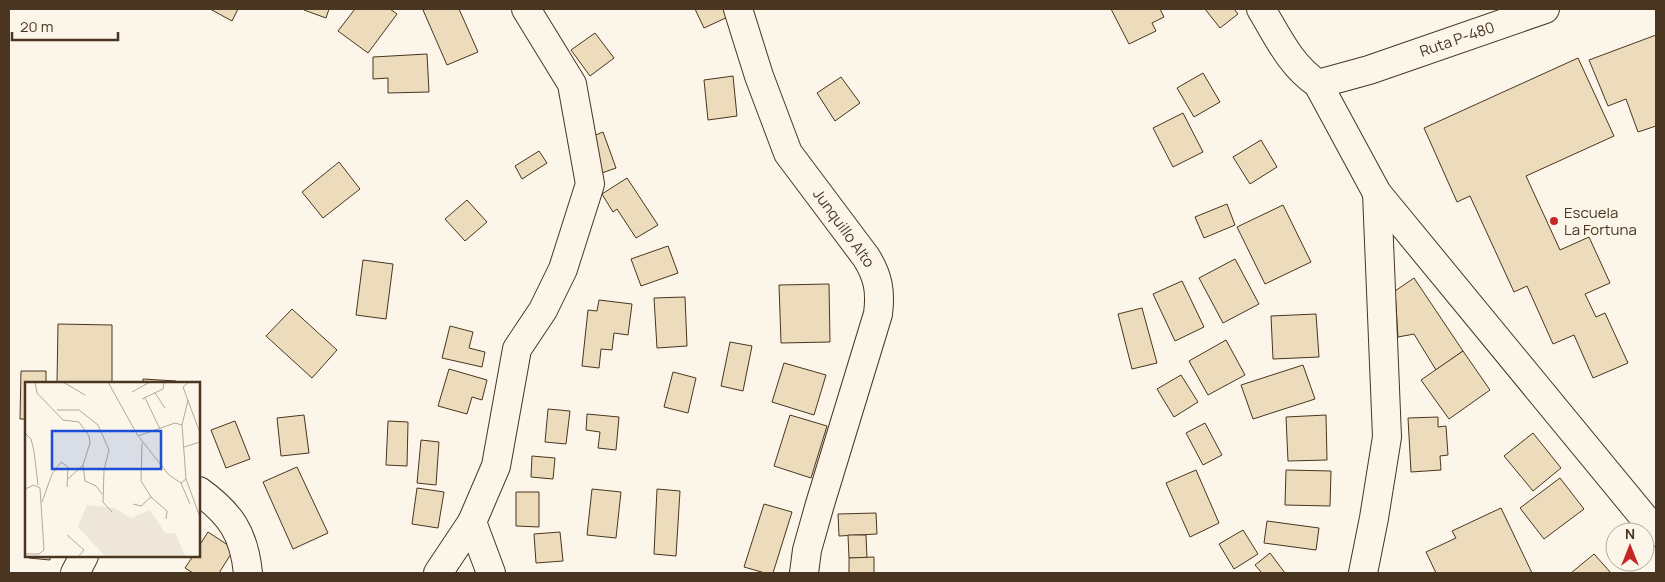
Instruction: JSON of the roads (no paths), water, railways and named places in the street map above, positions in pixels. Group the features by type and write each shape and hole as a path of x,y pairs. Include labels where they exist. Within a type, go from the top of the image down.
{"street":[{"path":"438,573 472,522 496,466 517,349 543,310 564,269 590,184 572,84 526,9"},
{"name":"Junquillo Alto","path":"738,9 788,153 866,256 876,272 878,281 878,314 820,504 807,550 804,573"},
{"path":"1261,9 1292,62 1305,75 1318,84 1377,193 1656,532"},
{"name":"Ruta P-480","path":"1318,84 1369,70 1545,9"},
{"path":"1363,573 1374,518 1386,437 1377,193"},
{"path":"200,492 214,502 229,518 242,538 248,573"},
{"path":"472,522 491,573"},
{"path":"75,573 83,557"}],"place":[{"name":"Escuela La Fortuna","path":"1554,221"}]}
